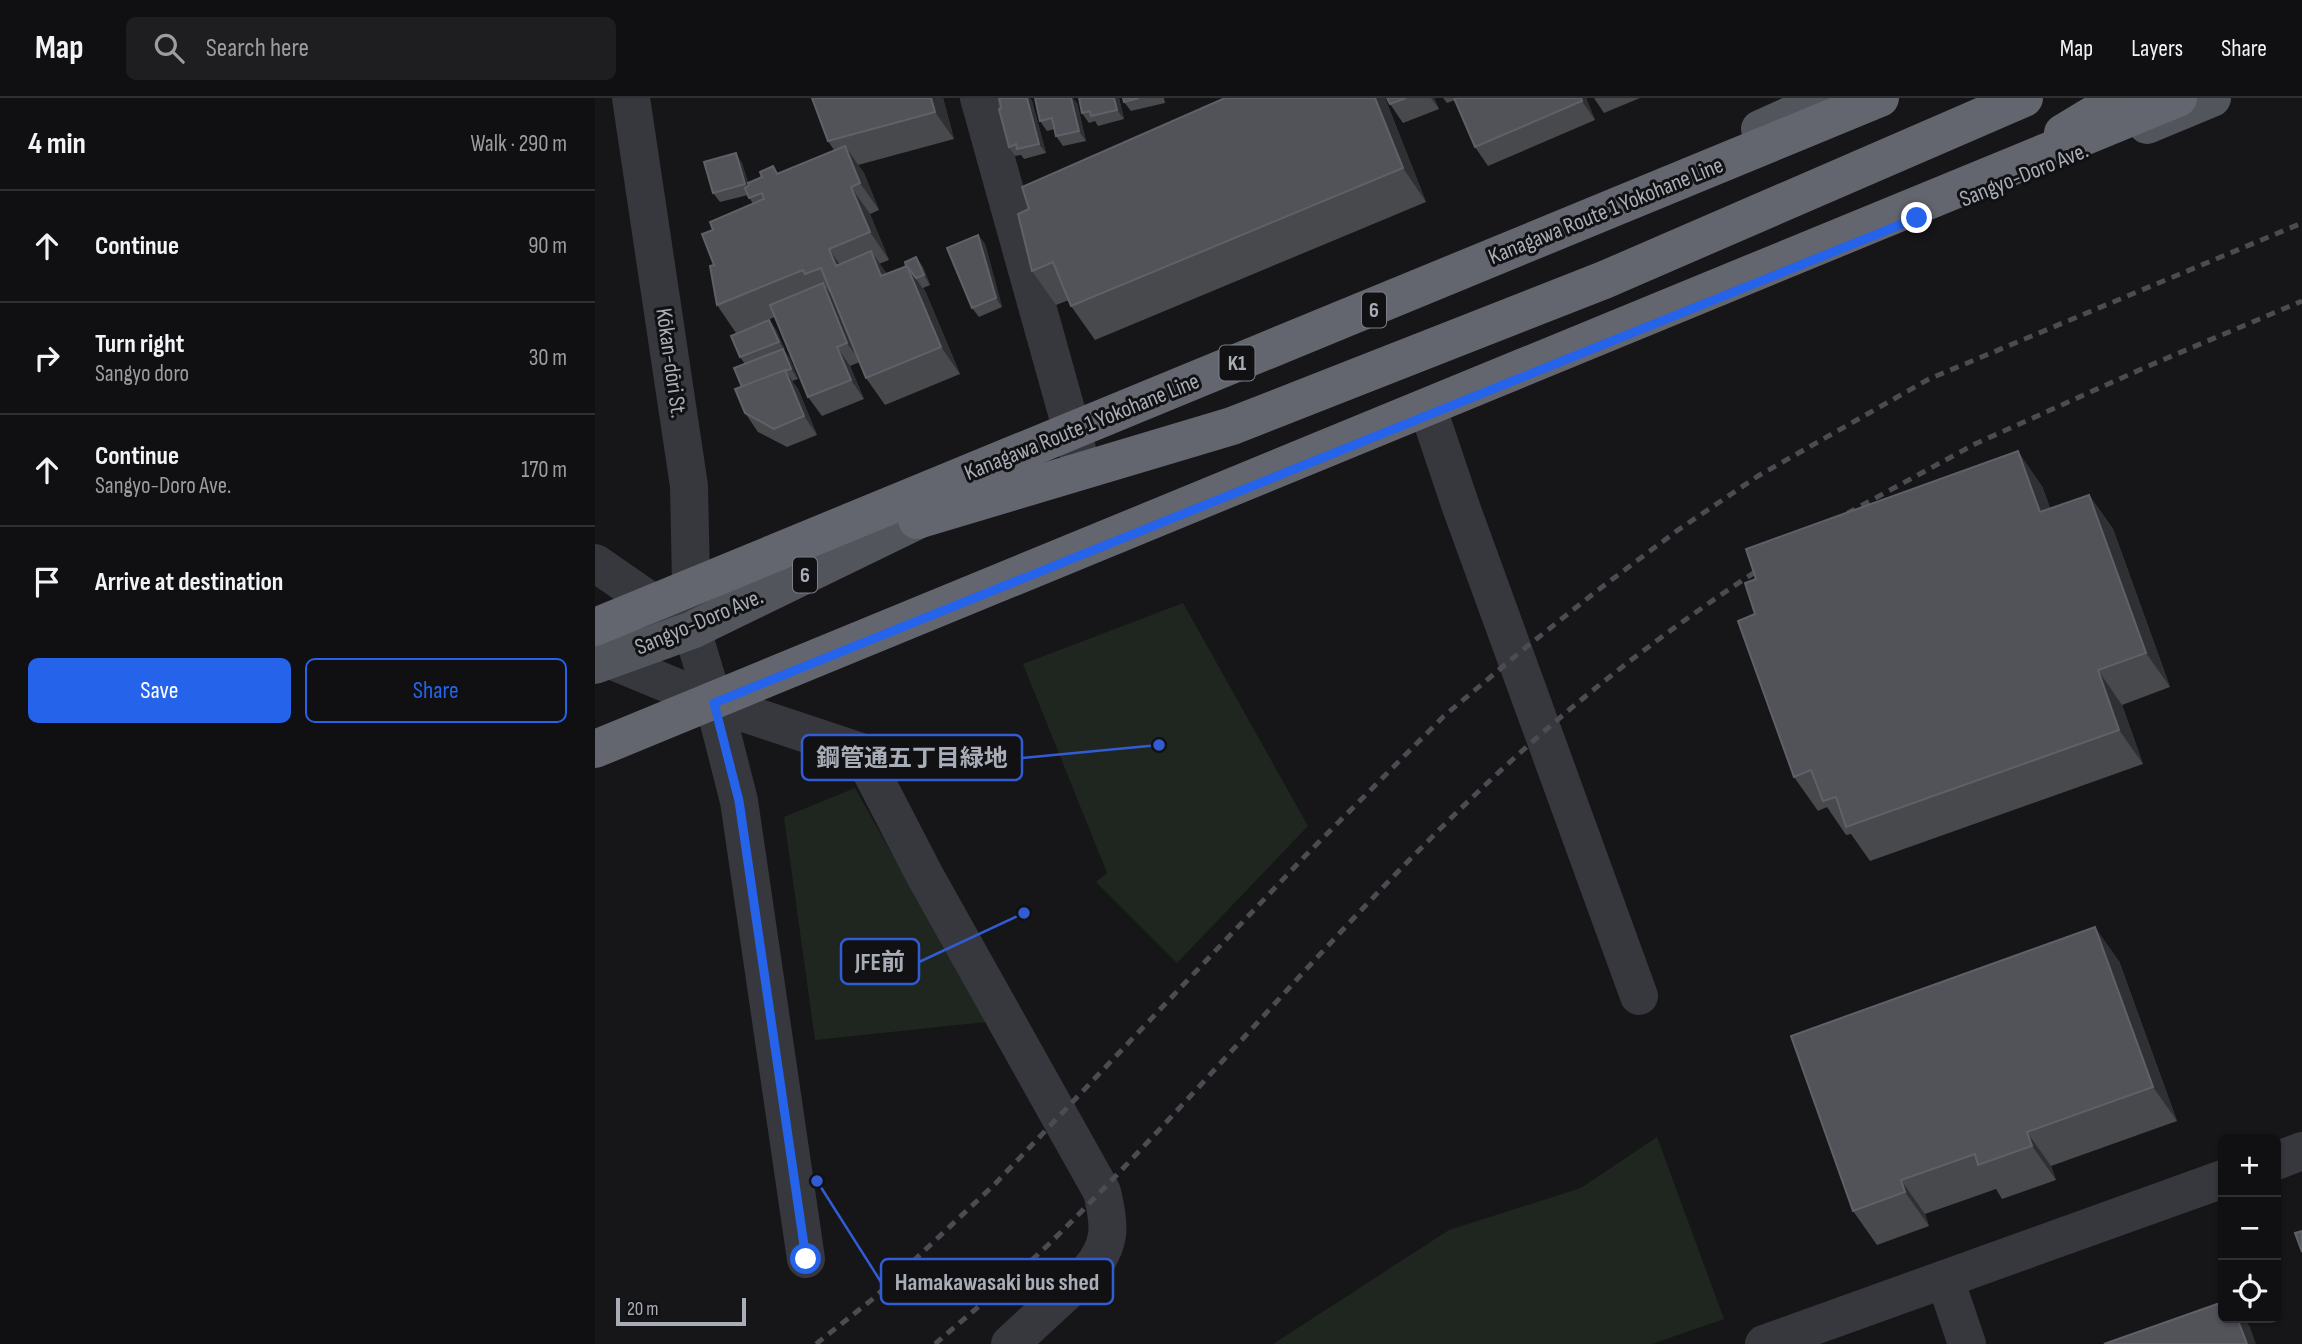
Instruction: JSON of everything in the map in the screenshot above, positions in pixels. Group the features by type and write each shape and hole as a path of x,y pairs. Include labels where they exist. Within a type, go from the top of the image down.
{"highway":[{"name":"Kanagawa Route 1 Yokohane Line","path":"598,650 1880,98"},
{"path":"917,520 1232,426 1604,280 2024,98"},
{"path":"1917,218 2121,98"},
{"path":"595,749 2178,98"}],"main road":[{"name":"Sangyo-Doro Ave.","path":"714,703 2212,98"},
{"name":"Sangyo-Doro Ave.","path":"598,650 692,630 917,520 1077,449 1818,100"},
{"path":"595,754 714,703"}],"street":[{"name":"Kōkan-dōri St.","path":"632,98 689,486 692,630 739,801 806,1259"},
{"path":"979,98 1077,449"},
{"path":"1006,195 1043,179"},
{"path":"1430,415 1639,996"},
{"path":"595,563 692,630"},
{"path":"598,650 714,703 861,752 924,874 1102,1192 1108,1218 1108,1236 1100,1258 1010,1344"},
{"path":"2281,1159 2302,1151"},
{"path":"1764,1344 2218,1182"},
{"path":"1945,1279 1967,1344"}],"shaded area":[{"path":"1183,603 1308,826 1177,963 1096,882 1107,873 1023,664"},
{"path":"855,788 986,1022 815,1040 784,817"},
{"path":"1657,1137 1724,1319 1652,1344 1273,1344 1449,1230 1581,1188"}],"building":[{"path":"812,98 931,98 935,112 828,141"},
{"path":"999,98 1027,98 1039,144 1017,149 1016,144 1009,147 999,109"},
{"path":"1035,98 1071,98 1079,131 1056,136 1052,118 1040,121"},
{"path":"1079,98 1114,98 1117,110 1091,116 1090,111 1082,113"},
{"path":"1123,98 1139,98 1124,102"},
{"path":"1225,98 1375,98 1403,168 1071,306 1053,262 1032,271 1018,214 1029,209 1022,187"},
{"path":"1387,98 1406,98 1390,104"},
{"path":"1454,98 1581,98 1582,101 1475,147"},
{"path":"845,146 860,183 851,187 870,232 829,249 836,266 871,251 881,276 907,266 941,347 866,378 821,268 805,274 803,270 717,305 710,266 714,265 702,234 713,230 710,222 764,199 762,193 749,198 745,188 748,183 762,177 760,172 773,166 777,174"},
{"path":"736,153 745,184 713,193 704,162"},
{"path":"978,235 996,298 972,308 947,248"},
{"path":"916,257 924,275 916,278 905,262"},
{"path":"823,283 847,343 837,347 851,380 808,397 770,305"},
{"path":"769,320 779,342 740,357 731,336"},
{"path":"783,349 791,369 742,387 734,368"},
{"path":"785,370 804,416 774,429 745,413 735,389"},
{"path":"2018,451 2040,512 2089,495 2146,653 2098,670 2119,730 1846,827 1836,797 1823,801 1811,770 1794,777 1738,621 1755,614 1745,583 1756,579 1746,549"},
{"path":"2095,927 2153,1087 2027,1132 2032,1146 1978,1165 1975,1154 1901,1180 1905,1192 1853,1211 1791,1036"},
{"path":"2302,1231 2302,1252 2295,1233"},
{"path":"2218,1304 2218,1323 2239,1323 2247,1344 2104,1344"}],"railway":[{"path":"816,1344 874,1298 995,1184 1306,855 1444,716 1598,590 1678,530 1758,476 1929,379 2302,223"},
{"path":"1833,521 1975,444 2302,301"},
{"path":"935,1344 1048,1245 1110,1182 1351,921 1476,794 1541,734 1624,665 1772,561"}],"place":[{"name":"鋼管通五丁目緑地","path":"1159,745"},
{"name":"JFE前","path":"1024,913"},
{"name":"Hamakawasaki bus shed","path":"817,1181"}],"route":[{"path":"806,1259 739,801 714,703 1917,218"}]}
